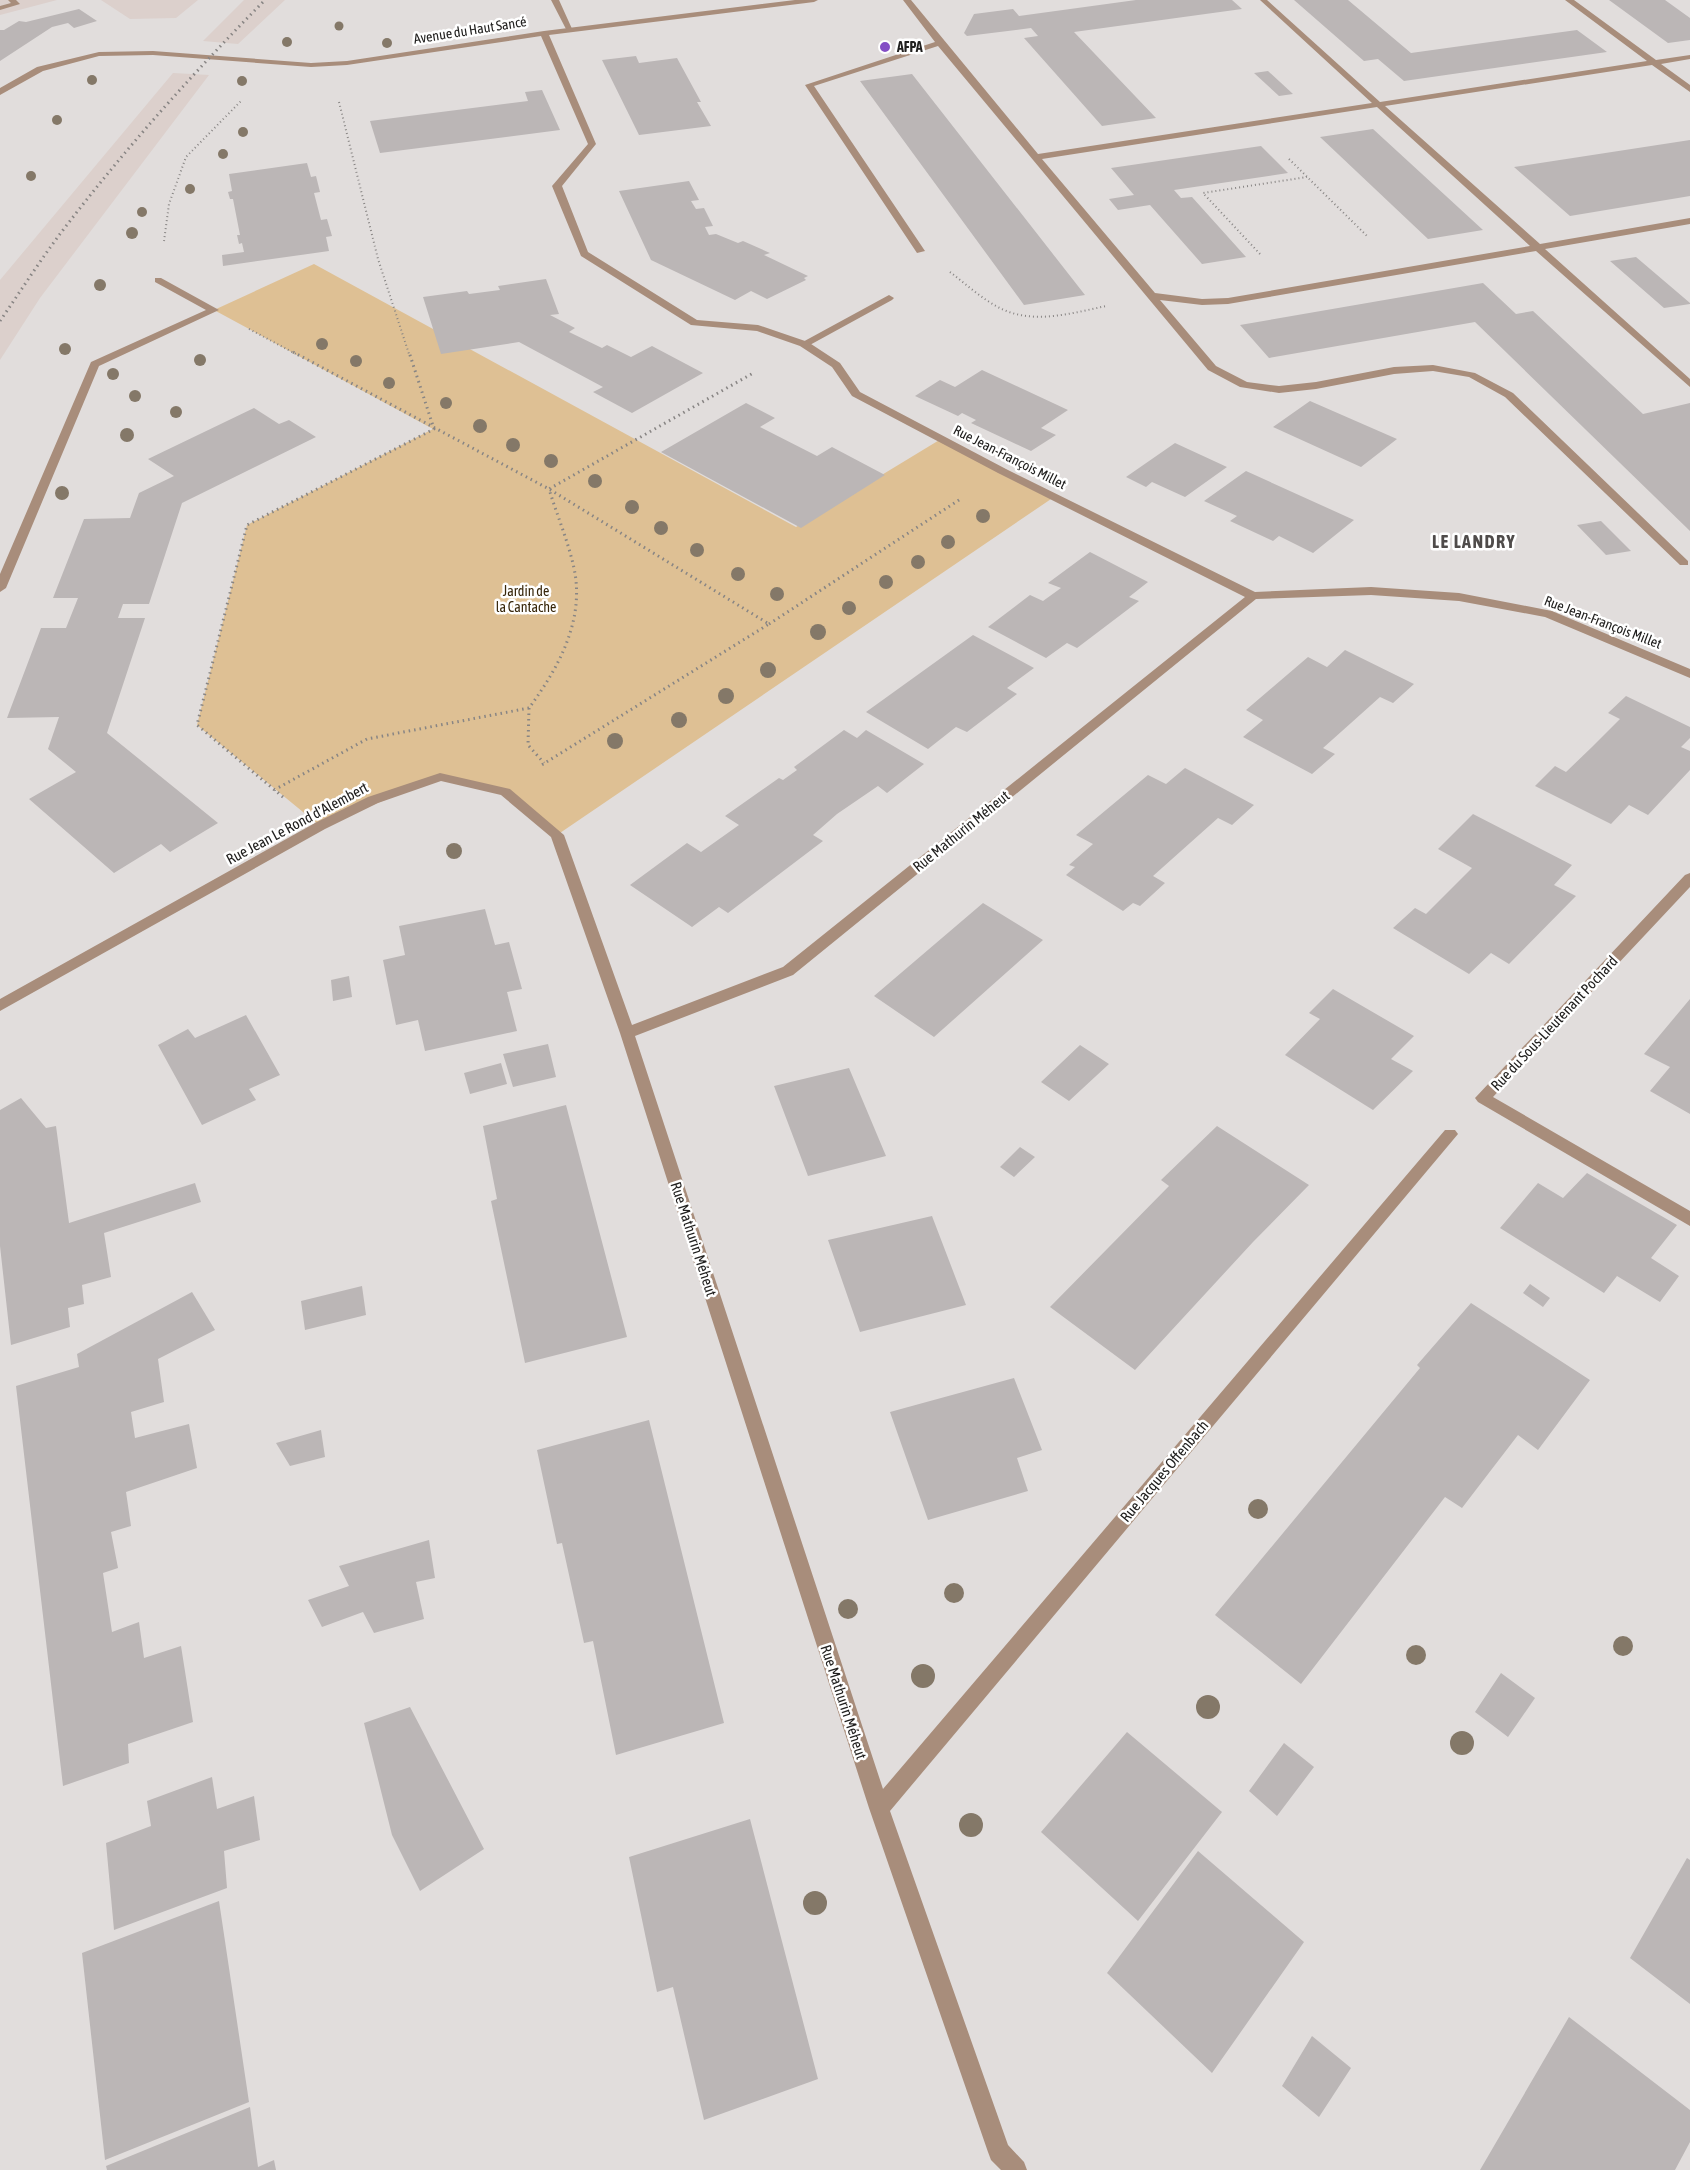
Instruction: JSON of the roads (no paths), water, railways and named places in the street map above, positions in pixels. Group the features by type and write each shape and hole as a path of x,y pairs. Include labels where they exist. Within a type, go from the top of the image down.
{"street":[{"path":"0,8 16,4 12,0"},
{"path":"555,0 570,29"},
{"name":"Avenue du Haut Sancé","path":"0,92 49,65 86,56 130,52 311,65 347,63 570,29 814,0"},
{"path":"907,0 940,43 1155,297 1212,368 1237,384 1278,391 1429,366 1464,372 1484,379 1509,395 1684,563"},
{"path":"1569,0 1690,89"},
{"path":"1263,1 1690,384"},
{"name":"Rue Jean-François Millet","path":"544,33 592,144 557,186 584,254 695,323 758,328 804,344 836,365 856,394 1002,471 1253,596 1371,591 1459,597 1548,614 1690,674"},
{"path":"920,251 809,85 940,43"},
{"path":"1036,157 1690,57"},
{"path":"1155,297 1202,302 1228,301 1690,221"},
{"path":"0,588 95,364 214,310 158,280"},
{"path":"804,344 889,298"},
{"name":"Rue Mathurin Méheut","path":"1016,2170 999,2152 879,1808 627,1033 788,971 1253,596"},
{"name":"Rue Jean Le Rond d'Alembert","path":"0,1006 320,826 372,800 440,777 505,792 557,835 627,1033"},
{"name":"Rue du Sous-Lieutenant Pochard","path":"1690,878 1483,1098 1690,1219"},
{"name":"Rue Jacques Offenbach","path":"879,1808 1449,1134"}],"railway":[{"path":"0,321 52,245 108,173 211,56 265,0"}],"place":[{"name":"AFPA","path":"885,47"}],"district":[{"name":"LE LANDRY","path":"1474,541"}],"park label":[{"name":"Jardin de la Cantache","path":"526,600"}]}
